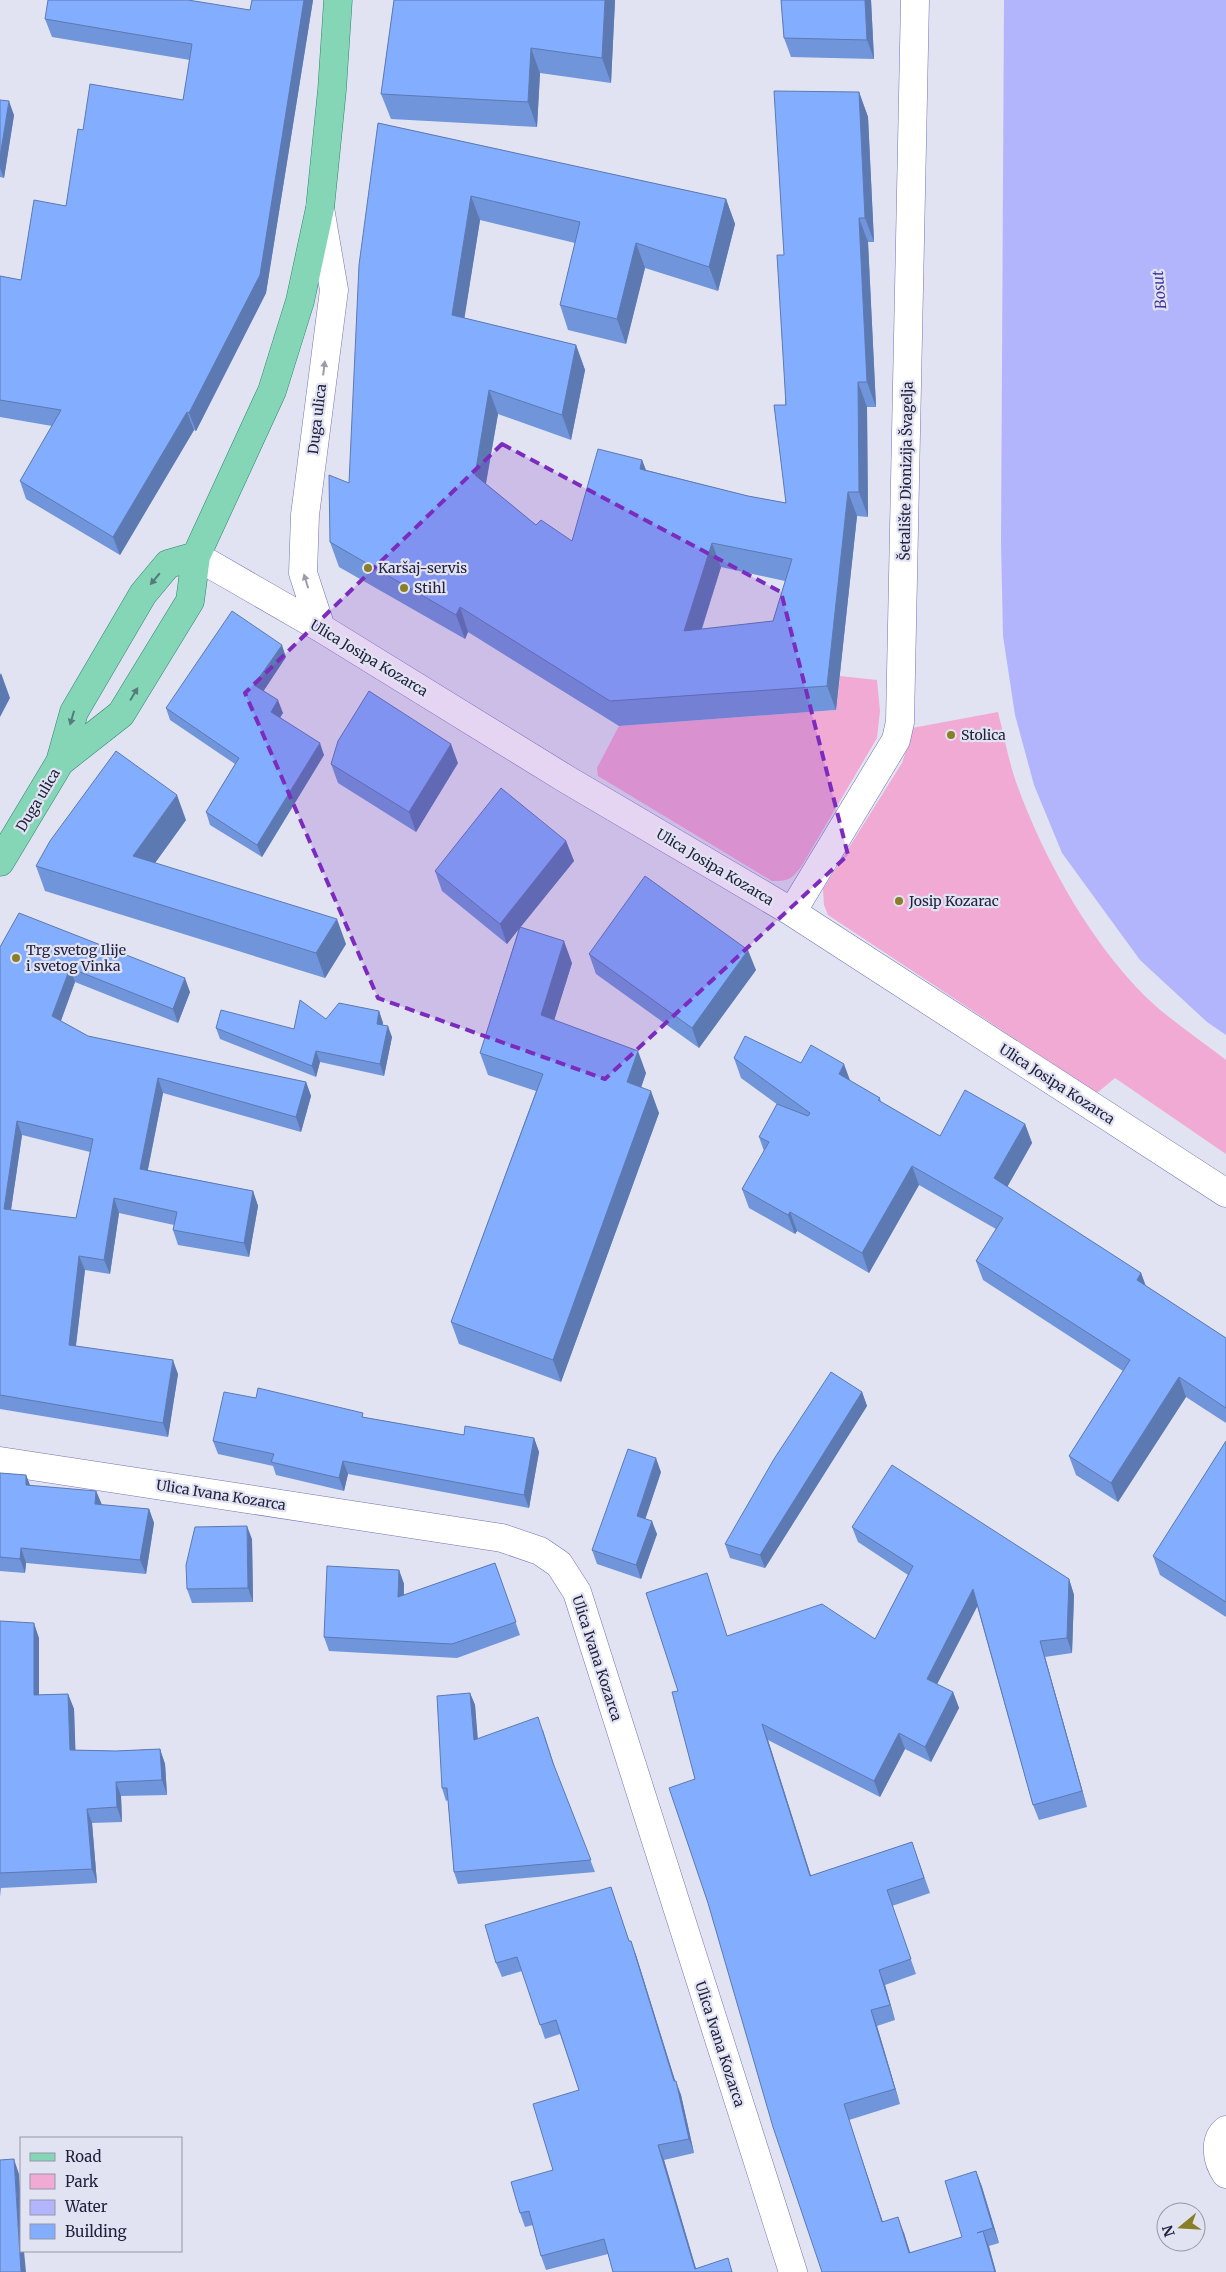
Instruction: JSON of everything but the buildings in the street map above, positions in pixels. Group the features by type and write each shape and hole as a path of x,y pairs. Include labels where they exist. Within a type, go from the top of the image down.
{"main road":[{"name":"Duga ulica","path":"60,762 121,714 190,601 196,556 272,390 300,301 320,208 332,90 338,0"},
{"name":"Duga ulica","path":"0,862 60,762 74,712 143,594 168,564 196,556"}],"street":[{"name":"Šetalište Dionizija Švagelja","path":"792,912 896,740 900,722 915,0"},
{"name":"Duga ulica","path":"320,208 334,290 305,516 304,573 321,628"},
{"name":"Ulica Josipa Kozarca","path":"196,556 321,628 566,779 792,912 1226,1193"},
{"name":"Ulica Ivana Kozarca","path":"0,1461 502,1538 540,1550 559,1564 577,1592 793,2272"},
{"path":"1226,2130 1217,2146 1219,2164 1226,2174"}],"highlighted area":[{"path":"502,444 781,592 848,855 605,1079 378,998 245,693"}],"green space":[{"path":"840,676 877,680 880,711 877,738 801,867 789,879 772,881 598,776 597,768 619,726 836,710"},
{"path":"998,712 1013,773 1041,843 1074,904 1093,934 1136,987 1159,1009 1226,1060 1226,1154 1115,1078 1097,1093 828,915 824,905 823,889 902,763 912,728"}],"water":[{"name":"Bosut","path":"1004,0 1226,0 1226,1035 1207,1022 1140,960 1062,853 1034,785 1015,715 1003,636 1001,543"}],"place":[{"name":"Karšaj-servis","path":"368,568"},
{"name":"Stihl","path":"404,588"},
{"name":"Stolica","path":"951,735"},
{"name":"Josip Kozarac","path":"899,901"},
{"name":"Trg svetog Ilije i svetog Vinka","path":"16,958"}]}
